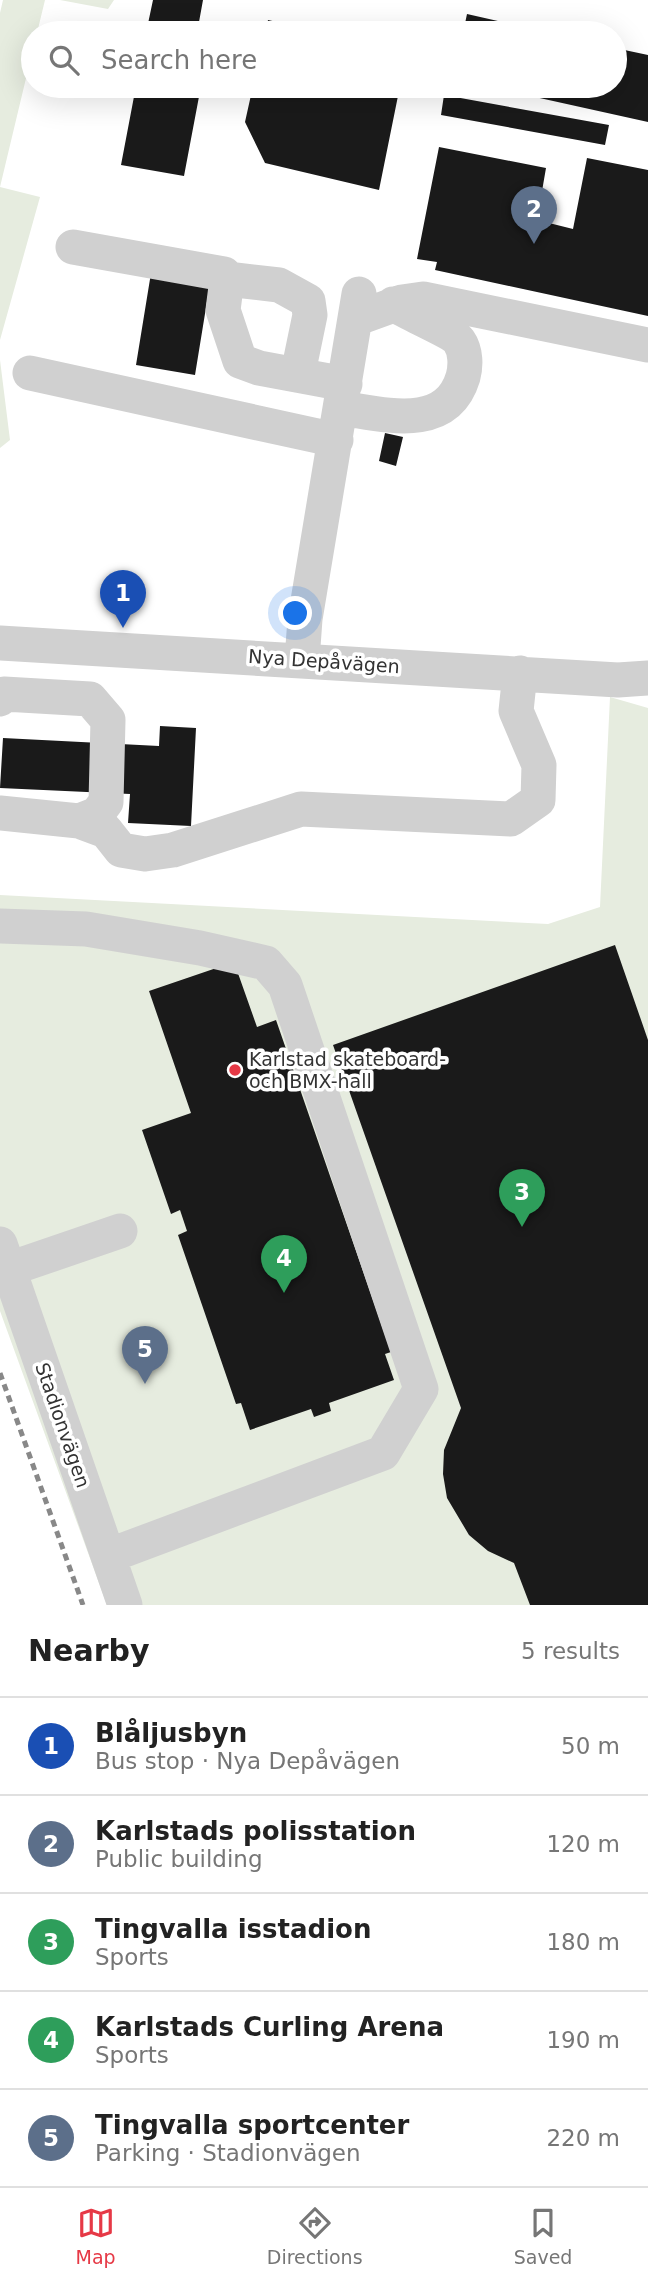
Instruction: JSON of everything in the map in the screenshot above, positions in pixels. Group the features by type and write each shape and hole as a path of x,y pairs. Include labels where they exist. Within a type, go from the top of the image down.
{"street":[{"path":"73,247 218,272 227,279 279,285 308,302 310,315 298,373"},
{"path":"227,279 223,310 240,361 258,368 298,373 341,411"},
{"path":"302,660 305,619 357,307 393,304 413,299 435,300 648,345"},
{"path":"30,373 341,411 422,417 449,400 460,385 465,354 459,340 393,304"},
{"name":"Nya Depåvägen","path":"0,643 618,680 648,678"},
{"path":"0,813 79,821 106,831 121,850 145,854 207,842 301,809 511,819 538,800 539,765 516,711 520,673"},
{"path":"0,699 4,694 90,699 108,720 106,802 97,814 79,821"},
{"path":"0,926 86,929 200,948 254,959 277,973 285,985 421,1389 383,1453 108,1556"},
{"path":"4,1256 120,1231"},
{"name":"Stadionvägen","path":"4,1256 125,1605"}],"shaded area":[{"path":"3,0 45,0 40,21 21,21 21,98 0,187 0,13"},
{"path":"60,0 114,0 108,9"},
{"path":"0,187 40,197 0,340"},
{"path":"0,360 10,440 0,448"},
{"path":"610,697 648,708 648,1605 107,1605 0,1311 0,895 548,924 600,907"}],"building":[{"path":"153,0 203,0 199,21 149,21"},
{"path":"467,14 498,21 466,21"},
{"path":"627,51 648,55 648,122 540,98 627,98"},
{"path":"134,98 199,98 184,176 121,165"},
{"path":"250,98 398,98 379,190 265,163 245,122"},
{"path":"444,98 460,98 609,125 605,145 441,115"},
{"path":"439,147 546,168 537,220 573,229 587,158 648,170 648,316 435,270 437,262 417,259"},
{"path":"151,273 210,283 195,375 136,365"},
{"path":"385,433 403,437 396,466 379,461"},
{"path":"160,726 196,728 191,826 128,823 130,794 0,788 3,738 159,746"},
{"path":"615,945 648,1040 648,1605 530,1605 514,1563 488,1551 469,1535 447,1498 443,1474 444,1450 461,1408 333,1045"},
{"path":"234,962 257,1027 276,1020 391,1352 385,1354 394,1380 329,1403 331,1411 314,1417 311,1409 250,1430 241,1403 236,1404 178,1235 187,1231 180,1210 171,1214 142,1130 191,1113 149,991"}],"railway":[{"path":"0,1373 83,1605"}],"place":[{"name":"Karlstads polisstation","path":"534,244"},
{"name":"Blåljusbyn","path":"123,628"},
{"name":"Karlstad skateboard- och BMX-hall","path":"235,1070"},
{"name":"Tingvalla isstadion","path":"522,1227"},
{"name":"Karlstads Curling Arena","path":"284,1293"},
{"name":"Tingvalla sportcenter","path":"145,1384"}]}
